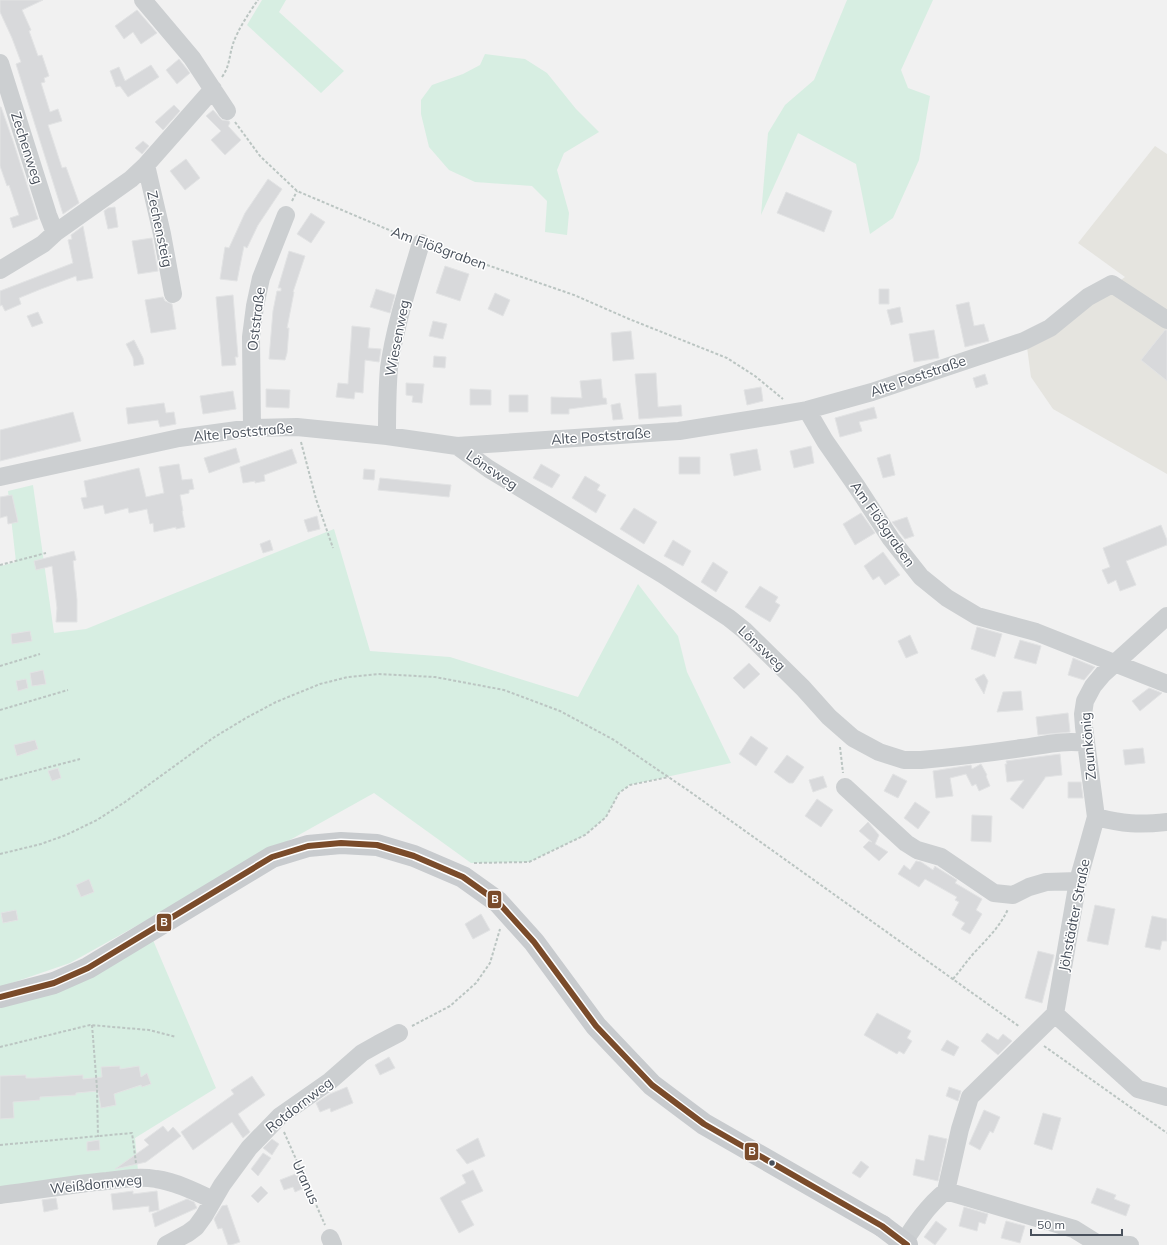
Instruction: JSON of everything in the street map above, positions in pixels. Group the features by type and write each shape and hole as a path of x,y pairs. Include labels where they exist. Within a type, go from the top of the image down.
{"main road":[{"path":"0,997 54,983 88,968 272,857 308,846 341,843 377,845 414,856 463,877 498,902 534,942 596,1026 652,1085 704,1124 882,1226 907,1245"}],"street":[{"path":"143,0 192,58 228,111"},
{"name":"Zechenweg","path":"0,63 55,233"},
{"name":"Zechensteig","path":"55,233 115,191 146,164 213,89"},
{"name":"Zechensteig","path":"146,164 162,234 173,294"},
{"name":"Oststraße","path":"252,428 251,337 261,278 286,215"},
{"path":"0,270 43,244 55,233"},
{"name":"Wiesenweg","path":"387,436 389,368 406,291 422,243"},
{"name":"Alte Poststraße","path":"0,477 179,438 252,428 297,427 387,436 457,446 679,430 804,410 872,392 1024,341 1050,328 1088,297 1112,284 1167,320"},
{"name":"Am Flößgraben","path":"804,410 858,487 891,539 921,577 948,598 977,616 1036,632 1167,684"},
{"name":"Lönsweg","path":"457,446 489,469 662,574 729,618 744,630 803,688 829,717 853,738 879,752 904,760 937,759 1023,748 1044,743 1071,741 1086,743"},
{"path":"1116,663 1167,616"},
{"name":"Zaunkönig","path":"1096,816 1083,714 1085,701 1093,686 1103,674 1116,663"},
{"path":"845,787 906,843 917,850 941,857 994,894 1013,895 1029,887 1046,882 1078,881"},
{"path":"1096,816 1124,823 1142,824 1167,822"},
{"name":"Jöhstädter Straße","path":"1055,1014 1078,881 1096,816"},
{"path":"902,1245 938,1196 946,1191 960,1129 970,1097 1055,1014 1138,1089 1167,1097"},
{"name":"Rotdornweg","path":"166,1245 196,1227 249,1148 278,1118 330,1081 362,1053 399,1033"},
{"name":"Weißdornweg","path":"0,1195 68,1184 137,1177 156,1179 194,1190 213,1200"},
{"path":"946,1191 1074,1229 1098,1244 1130,1245"}],"path":[{"path":"213,89 228,70 233,42 258,0"},
{"name":"Am Flößgraben","path":"228,111 260,156 297,191 422,243 574,295 629,319 727,358 750,372 804,410"},
{"path":"297,427 316,499 333,548"},
{"path":"0,565 46,553"},
{"path":"0,666 40,654"},
{"path":"0,854 41,844 66,835 97,820 125,802 213,738 276,702 320,684 348,677 378,674 435,677 504,690 560,711 614,740 669,777 1025,1031"},
{"path":"0,710 68,690"},
{"path":"838,724 845,787"},
{"path":"0,780 80,759"},
{"path":"463,877 471,863 529,862 585,835 606,817 619,793 630,784 669,777"},
{"path":"953,979 972,955 988,939 1004,916 1013,895"},
{"path":"399,1033 450,1006 476,983 490,963 501,926 510,915"},
{"path":"92,1025 97,1088 98,1137"},
{"path":"0,1047 92,1025 149,1030 176,1037"},
{"path":"1043,1045 1167,1133"},
{"name":"Uranus","path":"278,1118 332,1242"},
{"path":"0,1145 132,1133 137,1177"}],"shaded area":[{"path":"1155,146 1167,154 1167,474 1053,409 1031,377 1027,347 1125,277 1078,243"}],"green space":[{"path":"262,0 286,0 279,12 344,71 321,93 247,25"},
{"path":"847,0 933,0 901,70 908,88 930,96 919,160 893,218 870,234 856,164 798,133 761,215 768,133 785,105 814,80"},
{"path":"485,54 525,59 547,73 576,109 599,132 564,153 557,170 569,213 567,235 545,232 547,201 532,186 475,182 449,170 429,147 421,114 421,100 432,85 463,74 480,65"},
{"path":"33,485 54,633 86,629 334,529 370,651 450,657 578,697 638,584 678,636 687,672 731,763 629,785 619,793 606,817 585,835 529,862 471,863 374,793 70,963 0,987 0,566 16,562 8,491"},
{"path":"153,940 216,1088 135,1138 138,1171 0,1191 0,1006"}],"building":[{"path":"0,0 43,0 22,10 31,30 29,31 38,56 42,55 49,76 44,78 45,82 41,83 50,112 58,109 62,121 48,125 62,168 66,167 79,203 63,214 16,64 21,62 0,12"},
{"path":"137,10 157,33 141,44 133,32 124,39 115,26"},
{"path":"179,59 190,73 177,84 166,70"},
{"path":"151,65 159,77 128,97 120,86 116,87 110,71 119,67 125,81"},
{"path":"174,105 180,111 163,130 155,122"},
{"path":"0,107 13,141 38,219 13,228 10,218 19,215 9,185 7,186 0,166"},
{"path":"213,110 222,120 229,121 230,123 228,126 241,140 225,155 211,140 221,131 206,116"},
{"path":"143,141 149,146 142,154 135,148"},
{"path":"186,159 200,178 185,190 170,171"},
{"path":"268,179 282,189 258,225 247,248 244,246 237,281 220,279 225,247 229,248 245,213"},
{"path":"786,192 832,211 824,232 777,213"},
{"path":"115,207 118,227 108,229 104,211 108,208"},
{"path":"311,213 325,222 311,243 297,234"},
{"path":"83,226 93,278 77,281 76,276 41,289 19,298 21,304 5,311 2,305 0,306 0,291 73,263 68,240 72,239 71,235"},
{"path":"152,238 158,271 138,274 132,241"},
{"path":"289,251 305,256 293,292 287,328 289,328 285,360 269,359 273,311 277,291 281,291 281,288 278,288"},
{"path":"445,266 469,274 460,301 436,293"},
{"path":"376,289 395,295 390,313 370,307"},
{"path":"879,289 889,289 889,304 879,304"},
{"path":"495,293 510,300 503,316 488,309"},
{"path":"233,295 238,357 235,357 236,365 222,366 216,297"},
{"path":"163,297 165,301 172,304 176,329 151,333 145,300"},
{"path":"969,302 974,326 984,324 989,341 965,347 956,305"},
{"path":"900,307 903,322 891,325 887,310"},
{"path":"38,312 43,323 32,327 27,316"},
{"path":"433,321 447,324 443,339 429,336"},
{"path":"352,326 370,328 368,348 381,349 379,362 365,360 363,393 355,392 354,399 336,397 338,383 348,384"},
{"path":"934,330 939,358 914,362 909,334"},
{"path":"1165,330 1167,330 1167,381 1141,360"},
{"path":"631,331 634,359 613,361 611,333"},
{"path":"134,340 143,358 144,364 134,366 133,358 126,344"},
{"path":"434,356 446,357 445,368 433,367"},
{"path":"656,373 658,407 681,405 682,416 639,419 635,374"},
{"path":"985,374 988,384 976,388 973,378"},
{"path":"601,379 603,398 606,398 607,404 569,409 569,414 551,414 551,397 582,398 580,381"},
{"path":"406,383 424,384 422,403 412,402 413,396 406,395"},
{"path":"761,387 763,401 747,405 744,390"},
{"path":"266,389 290,390 289,408 266,407"},
{"path":"470,389 491,390 491,405 470,405"},
{"path":"233,391 236,409 203,414 200,396"},
{"path":"509,395 528,395 528,412 509,412"},
{"path":"164,403 166,413 174,412 176,424 160,427 158,420 128,424 126,408"},
{"path":"620,403 623,419 613,420 611,405"},
{"path":"874,407 877,418 859,422 862,431 840,437 835,418"},
{"path":"73,412 81,441 0,461 0,430"},
{"path":"811,446 814,463 794,468 790,451"},
{"path":"236,448 240,462 209,473 204,458"},
{"path":"292,449 297,463 264,475 265,481 243,483 240,467"},
{"path":"757,449 761,470 734,476 730,454"},
{"path":"890,454 895,475 883,478 877,458"},
{"path":"679,457 700,457 700,474 679,474"},
{"path":"179,464 182,480 192,479 194,489 189,490 189,493 180,495 185,527 176,529 176,527 154,532 153,523 150,524 147,509 129,513 128,508 105,514 103,505 84,509 81,498 87,497 84,481 139,468 146,497 164,493 159,467"},
{"path":"541,464 560,475 552,488 533,478"},
{"path":"364,469 375,470 374,480 363,479"},
{"path":"585,476 600,485 597,490 606,495 596,513 572,498"},
{"path":"380,478 451,485 449,497 378,490"},
{"path":"12,495 18,522 8,524 7,516 0,518 0,497"},
{"path":"634,508 657,522 644,544 620,529"},
{"path":"861,513 875,533 855,545 843,524"},
{"path":"317,516 320,529 308,532 304,520"},
{"path":"907,517 914,536 905,539 892,522"},
{"path":"1161,525 1167,540 1167,545 1126,561 1136,585 1120,591 1116,580 1108,584 1102,570 1110,567 1103,548"},
{"path":"270,540 273,550 263,553 260,544"},
{"path":"673,540 691,551 683,566 664,556"},
{"path":"74,551 76,560 73,561 77,600 77,622 56,622 57,608 52,566 36,570 34,561"},
{"path":"883,552 900,575 885,585 879,576 873,580 864,566"},
{"path":"713,562 728,572 716,592 701,582"},
{"path":"760,586 778,597 775,602 780,605 770,622 745,607"},
{"path":"977,627 1002,634 995,657 971,649"},
{"path":"30,631 32,641 12,644 11,634"},
{"path":"910,635 918,653 906,658 898,641"},
{"path":"1020,640 1041,646 1036,664 1014,658"},
{"path":"1073,658 1095,667 1084,680 1068,675"},
{"path":"749,663 760,674 744,689 733,678"},
{"path":"43,670 46,684 32,686 30,673"},
{"path":"984,674 988,681 984,694 975,679"},
{"path":"26,679 28,688 18,691 16,681"},
{"path":"1149,688 1162,693 1140,711 1132,701"},
{"path":"1021,691 1023,710 997,712 1003,692"},
{"path":"1068,713 1070,732 1038,735 1036,717"},
{"path":"751,736 768,748 756,766 739,754"},
{"path":"35,740 38,749 17,756 14,745"},
{"path":"1143,748 1145,763 1125,765 1123,750"},
{"path":"1060,754 1062,775 1045,777 1023,809 1010,799 1024,780 1007,782 1006,761"},
{"path":"787,755 804,767 793,783 789,783 774,772"},
{"path":"981,764 987,775 986,776 990,786 979,791 976,784 972,786 966,774 950,778 953,796 936,798 933,771 971,765 972,769"},
{"path":"58,768 61,778 52,781 48,771"},
{"path":"893,774 907,781 898,798 884,791"},
{"path":"823,776 827,787 813,792 809,780"},
{"path":"1068,782 1081,782 1083,798 1068,798"},
{"path":"817,799 833,810 821,827 805,816"},
{"path":"915,802 930,812 918,829 904,818"},
{"path":"972,815 992,816 991,842 971,841"},
{"path":"868,822 879,835 875,844 888,852 879,861 863,847 869,841 872,842 859,831"},
{"path":"916,861 921,862 933,870 935,866 957,880 955,883 982,899 976,910 982,914 970,934 961,929 965,923 952,915 959,902 955,900 957,897 925,879 919,887 898,874 904,865 910,870"},
{"path":"89,879 94,892 81,897 76,885"},
{"path":"1095,905 1115,909 1108,945 1087,941"},
{"path":"16,910 18,920 3,923 1,913"},
{"path":"481,914 490,930 473,939 465,924"},
{"path":"1152,916 1167,919 1167,941 1162,941 1160,950 1145,947"},
{"path":"1038,951 1054,955 1042,1003 1025,998"},
{"path":"877,1013 911,1031 907,1038 912,1041 904,1054 899,1051 897,1054 864,1035"},
{"path":"987,1033 998,1040 1003,1034 1012,1041 998,1055 981,1041"},
{"path":"947,1040 959,1047 954,1056 941,1050"},
{"path":"389,1057 395,1068 380,1075 375,1065"},
{"path":"120,1066 120,1069 139,1066 141,1077 147,1073 151,1084 142,1087 141,1085 114,1094 116,1105 101,1108 98,1091 76,1093 76,1095 40,1097 40,1100 13,1102 14,1118 0,1119 0,1076 26,1075 26,1078 36,1078 83,1075 83,1079 102,1077 101,1067"},
{"path":"252,1076 265,1095 238,1114 250,1132 243,1138 232,1122 193,1150 181,1132 234,1094 231,1090"},
{"path":"347,1087 353,1103 331,1112 330,1108 320,1112 316,1103 330,1094"},
{"path":"949,1087 961,1091 958,1101 946,1096"},
{"path":"984,1110 1000,1117 993,1133 990,1131 980,1150 969,1144"},
{"path":"1043,1113 1061,1118 1052,1150 1034,1144"},
{"path":"163,1126 168,1132 173,1127 181,1136 146,1162 115,1169 149,1145 144,1140"},
{"path":"929,1135 947,1139 938,1181 913,1175 916,1159 924,1161"},
{"path":"478,1138 485,1156 467,1164 456,1150"},
{"path":"272,1139 279,1144 272,1155 263,1148"},
{"path":"99,1140 100,1150 87,1151 87,1142"},
{"path":"263,1153 271,1158 258,1176 251,1169"},
{"path":"861,1161 869,1167 860,1178 852,1173"},
{"path":"473,1170 483,1191 461,1201 474,1225 459,1233 440,1198 466,1183 462,1175"},
{"path":"298,1173 304,1188 295,1192 293,1187 284,1190 280,1180"},
{"path":"261,1186 268,1193 258,1203 251,1196"},
{"path":"1097,1188 1116,1195 1114,1199 1130,1205 1126,1216 1091,1203"},
{"path":"133,1191 133,1194 157,1191 159,1210 149,1212 149,1206 113,1210 111,1194"},
{"path":"56,1198 58,1209 44,1212 42,1200"},
{"path":"187,1199 194,1202 197,1208 155,1227 152,1214"},
{"path":"227,1205 240,1242 231,1245 228,1245 222,1228 218,1229 214,1219 222,1206"},
{"path":"964,1207 988,1214 985,1224 979,1222 977,1231 959,1226"},
{"path":"936,1221 947,1229 935,1245 924,1237"},
{"path":"1006,1221 1025,1226 1020,1243 1001,1238"}],"transit line":[{"name":"B","path":"0,997 54,983 88,968 272,857 308,846 341,843 377,845 414,856 463,877 498,902 534,942 596,1026 652,1085 704,1124 882,1226 907,1245"}]}
